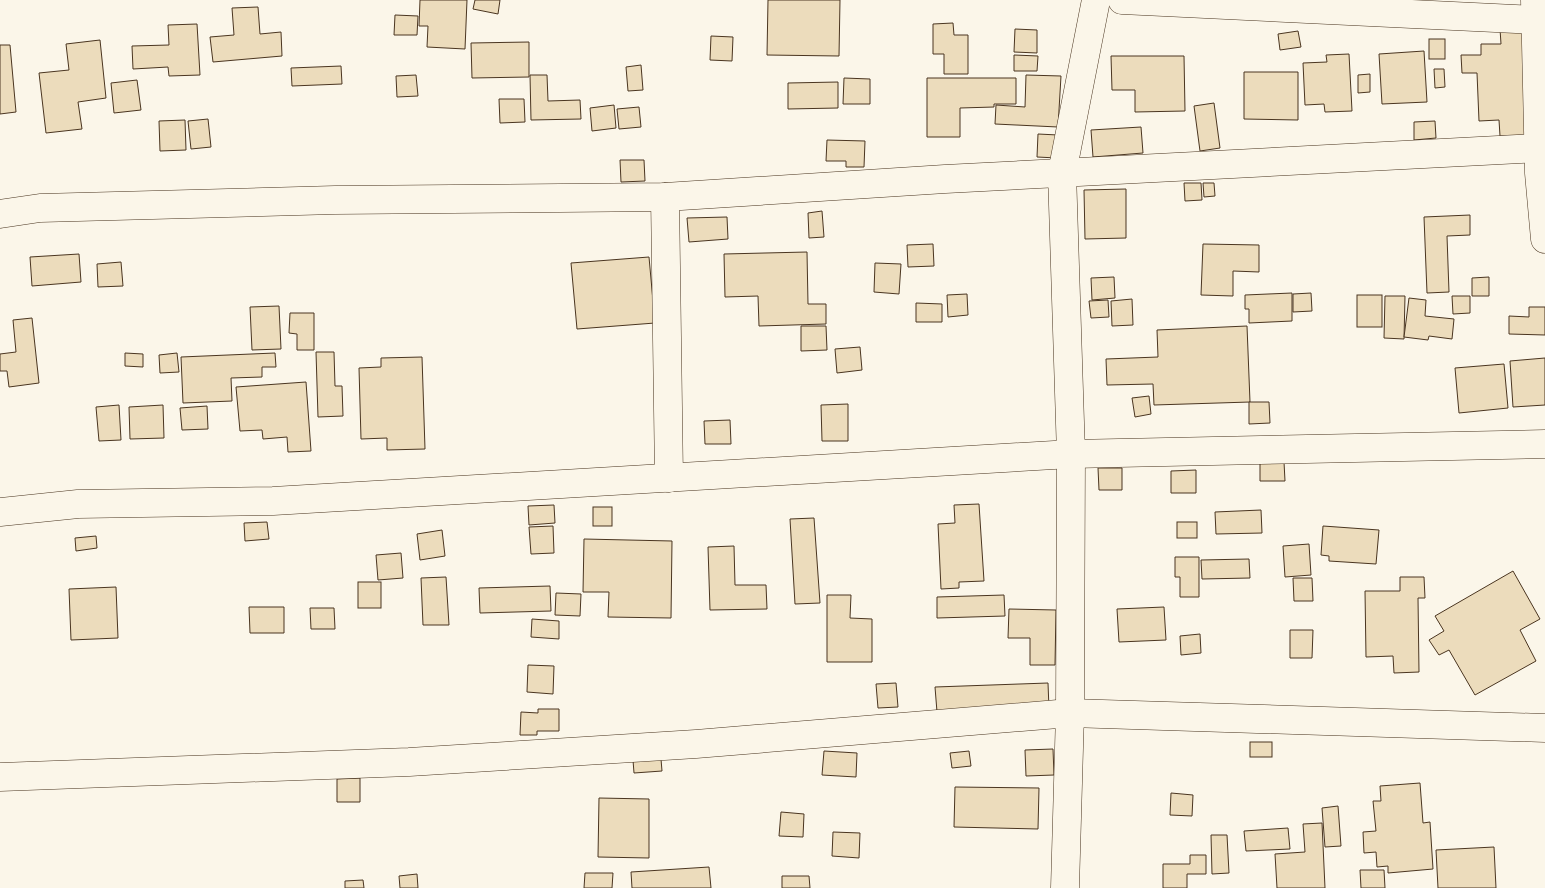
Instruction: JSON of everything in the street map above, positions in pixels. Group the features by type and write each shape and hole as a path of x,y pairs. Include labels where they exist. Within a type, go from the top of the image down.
{"street":[{"path":"1065,888 1070,713 1071,454 1062,173 1096,0"},
{"path":"1122,0 1536,10 1545,240"},
{"path":"0,214 40,208 325,200 665,197 1062,173 1541,165"},
{"path":"665,197 669,478"},
{"path":"0,512 78,504 272,501 1071,454 1545,444"},
{"path":"0,777 409,762 696,744 1070,713 1545,728"}],"building":[{"path":"420,0 467,0 465,49 427,47 428,26 419,26"},
{"path":"475,0 500,0 498,14 473,9"},
{"path":"768,0 840,0 839,56 767,55"},
{"path":"258,7 260,34 281,32 282,56 213,62 210,37 234,35 232,8"},
{"path":"395,15 418,16 417,35 394,35"},
{"path":"953,23 954,35 968,35 968,74 944,74 944,54 933,54 933,24"},
{"path":"197,24 200,75 169,76 168,67 133,69 132,46 169,45 168,25"},
{"path":"1529,28 1533,135 1500,136 1499,120 1479,121 1477,73 1462,73 1461,55 1481,55 1481,44 1501,44 1500,29"},
{"path":"1015,29 1037,30 1037,53 1014,52"},
{"path":"1298,31 1301,47 1280,50 1278,34"},
{"path":"711,36 733,37 732,61 710,60"},
{"path":"1429,39 1445,39 1445,59 1429,59"},
{"path":"100,40 106,98 78,102 82,129 46,133 39,73 69,70 66,44"},
{"path":"529,42 529,77 472,78 471,43"},
{"path":"0,45 10,45 16,112 0,114"},
{"path":"1424,51 1427,102 1382,104 1379,54"},
{"path":"1349,54 1352,111 1325,112 1324,104 1305,105 1303,63 1327,62 1326,55"},
{"path":"1014,55 1038,56 1037,71 1014,71"},
{"path":"1111,56 1184,56 1185,111 1135,112 1135,90 1112,90"},
{"path":"641,65 643,90 628,91 626,67"},
{"path":"341,66 342,84 292,86 291,68"},
{"path":"1434,69 1444,69 1445,87 1435,88"},
{"path":"1244,72 1298,72 1298,120 1244,119"},
{"path":"1370,74 1370,92 1358,93 1358,75"},
{"path":"416,75 418,96 397,97 396,76"},
{"path":"530,75 547,75 548,101 580,100 581,119 531,120"},
{"path":"1026,75 1061,76 1058,127 995,124 996,105 1025,107"},
{"path":"844,78 870,79 870,104 843,104"},
{"path":"927,78 1016,78 1016,104 994,104 994,107 960,108 960,137 927,137"},
{"path":"137,80 141,110 114,113 111,83"},
{"path":"838,82 838,108 788,109 788,83"},
{"path":"499,99 524,99 525,122 500,123"},
{"path":"1214,103 1220,148 1200,151 1194,106"},
{"path":"614,105 616,128 592,131 590,108"},
{"path":"639,107 641,127 619,129 617,109"},
{"path":"208,119 211,147 191,149 188,121"},
{"path":"185,120 186,150 160,151 159,121"},
{"path":"1435,121 1436,138 1414,140 1414,122"},
{"path":"1141,127 1143,153 1093,157 1091,130"},
{"path":"1038,134 1058,135 1057,158 1037,157"},
{"path":"827,140 865,141 864,167 846,167 846,161 826,161"},
{"path":"620,160 644,160 645,181 621,182"},
{"path":"1184,183 1201,183 1202,200 1185,201"},
{"path":"1203,183 1214,183 1215,196 1204,197"},
{"path":"1126,189 1126,238 1085,239 1084,190"},
{"path":"822,211 824,237 809,238 808,213"},
{"path":"1470,215 1470,235 1447,236 1449,292 1427,293 1424,217"},
{"path":"727,217 728,239 689,242 687,218"},
{"path":"933,244 934,266 908,267 907,245"},
{"path":"1203,244 1259,245 1259,272 1233,271 1233,296 1201,295"},
{"path":"807,252 808,304 826,304 826,324 759,326 758,296 725,297 724,254"},
{"path":"79,254 81,282 32,286 30,257"},
{"path":"649,257 655,323 577,329 571,263"},
{"path":"121,262 123,286 98,287 97,264"},
{"path":"875,263 901,264 899,294 874,292"},
{"path":"1114,277 1115,298 1092,300 1091,278"},
{"path":"1489,277 1489,296 1472,296 1472,278"},
{"path":"1292,293 1292,321 1249,323 1249,309 1245,309 1245,295"},
{"path":"1311,293 1312,311 1293,312 1293,294"},
{"path":"967,294 968,315 948,317 947,295"},
{"path":"1357,295 1382,295 1382,327 1357,327"},
{"path":"1385,296 1405,296 1404,339 1384,338"},
{"path":"1452,296 1470,296 1470,313 1453,314"},
{"path":"1409,298 1426,300 1425,316 1454,319 1452,339 1429,336 1428,340 1404,337"},
{"path":"1132,299 1133,325 1112,326 1111,301"},
{"path":"1108,300 1109,317 1091,318 1089,301"},
{"path":"916,303 942,304 942,322 916,322"},
{"path":"279,306 281,349 252,350 250,307"},
{"path":"1529,307 1545,307 1545,335 1509,334 1509,316 1529,317"},
{"path":"290,313 314,313 314,350 297,350 297,334 289,333"},
{"path":"32,318 39,383 9,387 7,371 0,371 0,354 16,352 13,320"},
{"path":"801,326 826,326 827,350 801,351"},
{"path":"1247,326 1250,402 1154,405 1153,384 1107,385 1106,359 1158,357 1157,330"},
{"path":"860,347 862,370 837,373 835,349"},
{"path":"316,352 334,352 335,386 342,386 343,416 318,417"},
{"path":"125,353 143,354 143,367 125,366"},
{"path":"177,353 179,372 160,373 159,355"},
{"path":"275,353 276,367 262,367 262,377 231,378 232,401 183,403 181,357"},
{"path":"422,357 425,449 387,450 387,438 361,439 359,368 381,367 381,358"},
{"path":"1545,358 1545,405 1513,407 1510,361"},
{"path":"1504,364 1508,408 1459,413 1455,368"},
{"path":"306,382 311,451 288,452 287,437 263,439 262,430 240,431 236,387"},
{"path":"1149,396 1151,414 1135,417 1132,398"},
{"path":"1249,402 1269,402 1270,423 1249,424"},
{"path":"848,404 848,441 822,441 821,405"},
{"path":"119,405 121,440 99,441 96,407"},
{"path":"163,405 164,438 130,439 129,407"},
{"path":"207,406 208,429 182,430 180,408"},
{"path":"730,420 731,444 705,444 704,421"},
{"path":"1284,462 1285,481 1260,481 1260,463"},
{"path":"1098,468 1122,468 1122,490 1099,490"},
{"path":"1196,470 1196,493 1171,493 1171,471"},
{"path":"979,504 984,581 959,582 959,588 941,589 938,524 955,523 954,505"},
{"path":"554,505 555,523 529,525 528,506"},
{"path":"593,507 612,507 612,526 593,526"},
{"path":"1261,510 1262,533 1216,534 1215,512"},
{"path":"814,518 820,603 795,604 790,519"},
{"path":"267,522 269,539 245,541 244,523"},
{"path":"1177,522 1197,522 1197,538 1177,538"},
{"path":"553,526 554,553 531,554 529,527"},
{"path":"1323,526 1379,530 1376,564 1329,561 1329,556 1321,555"},
{"path":"442,530 445,556 420,560 417,534"},
{"path":"96,536 97,548 76,551 75,538"},
{"path":"584,539 672,541 671,618 608,617 609,592 583,592"},
{"path":"1309,544 1311,575 1285,577 1283,546"},
{"path":"734,546 735,585 766,585 767,609 710,610 708,547"},
{"path":"401,553 403,578 378,580 376,555"},
{"path":"1175,557 1199,557 1199,597 1180,597 1180,577 1175,577"},
{"path":"1249,559 1250,578 1202,579 1201,560"},
{"path":"1513,571 1540,619 1520,630 1536,661 1475,695 1449,650 1439,655 1429,640 1444,631 1435,616"},
{"path":"446,577 449,625 423,625 421,578"},
{"path":"1400,577 1424,577 1425,598 1418,598 1419,672 1394,673 1393,656 1366,657 1365,591 1400,591"},
{"path":"1293,578 1312,578 1313,601 1294,601"},
{"path":"358,582 381,582 381,608 358,608"},
{"path":"550,586 551,611 480,613 479,588"},
{"path":"116,587 118,638 71,640 69,589"},
{"path":"556,593 581,594 580,616 555,615"},
{"path":"827,595 851,595 850,618 872,619 872,662 827,662"},
{"path":"1004,595 1005,616 937,618 937,597"},
{"path":"249,607 284,607 284,633 250,633"},
{"path":"1164,607 1166,640 1119,642 1117,609"},
{"path":"310,608 334,608 335,629 311,629"},
{"path":"1009,609 1056,610 1055,665 1030,665 1030,638 1008,638"},
{"path":"532,619 559,621 559,639 531,637"},
{"path":"1290,630 1313,630 1312,658 1290,658"},
{"path":"1200,634 1201,653 1181,655 1180,636"},
{"path":"528,665 554,666 553,694 527,692"},
{"path":"896,683 898,707 878,708 876,684"},
{"path":"1048,683 1049,709 937,712 935,687"},
{"path":"538,709 559,709 559,731 537,731 537,735 520,735 521,712 538,713"},
{"path":"1250,742 1272,742 1272,757 1250,757"},
{"path":"1053,749 1054,775 1026,776 1025,750"},
{"path":"824,751 857,753 856,777 822,775"},
{"path":"969,751 971,766 952,768 950,753"},
{"path":"661,759 662,771 634,773 633,760"},
{"path":"360,778 360,802 337,802 337,779"},
{"path":"1420,783 1423,823 1430,822 1433,869 1388,873 1388,866 1377,867 1376,852 1364,853 1363,832 1376,831 1373,801 1381,801 1380,786"},
{"path":"955,787 1039,788 1038,829 954,827"},
{"path":"1171,793 1193,795 1192,816 1170,815"},
{"path":"599,798 649,799 649,858 598,857"},
{"path":"1338,806 1341,846 1325,847 1322,808"},
{"path":"781,812 804,814 803,837 779,836"},
{"path":"1322,823 1325,888 1277,888 1275,854 1305,852 1303,824"},
{"path":"1288,828 1290,849 1246,851 1244,831"},
{"path":"833,832 860,833 859,858 832,856"},
{"path":"1211,835 1227,835 1229,873 1212,874"},
{"path":"1494,847 1496,888 1438,888 1436,850"},
{"path":"1190,855 1206,855 1206,874 1187,874 1187,888 1163,888 1163,864 1190,864"},
{"path":"709,867 711,888 632,888 631,872"},
{"path":"1360,870 1384,870 1385,888 1361,888"},
{"path":"585,873 613,873 612,888 584,888"},
{"path":"417,874 418,888 400,888 399,876"},
{"path":"782,876 809,876 810,888 782,888"},
{"path":"363,880 364,888 345,888 345,881"}]}
